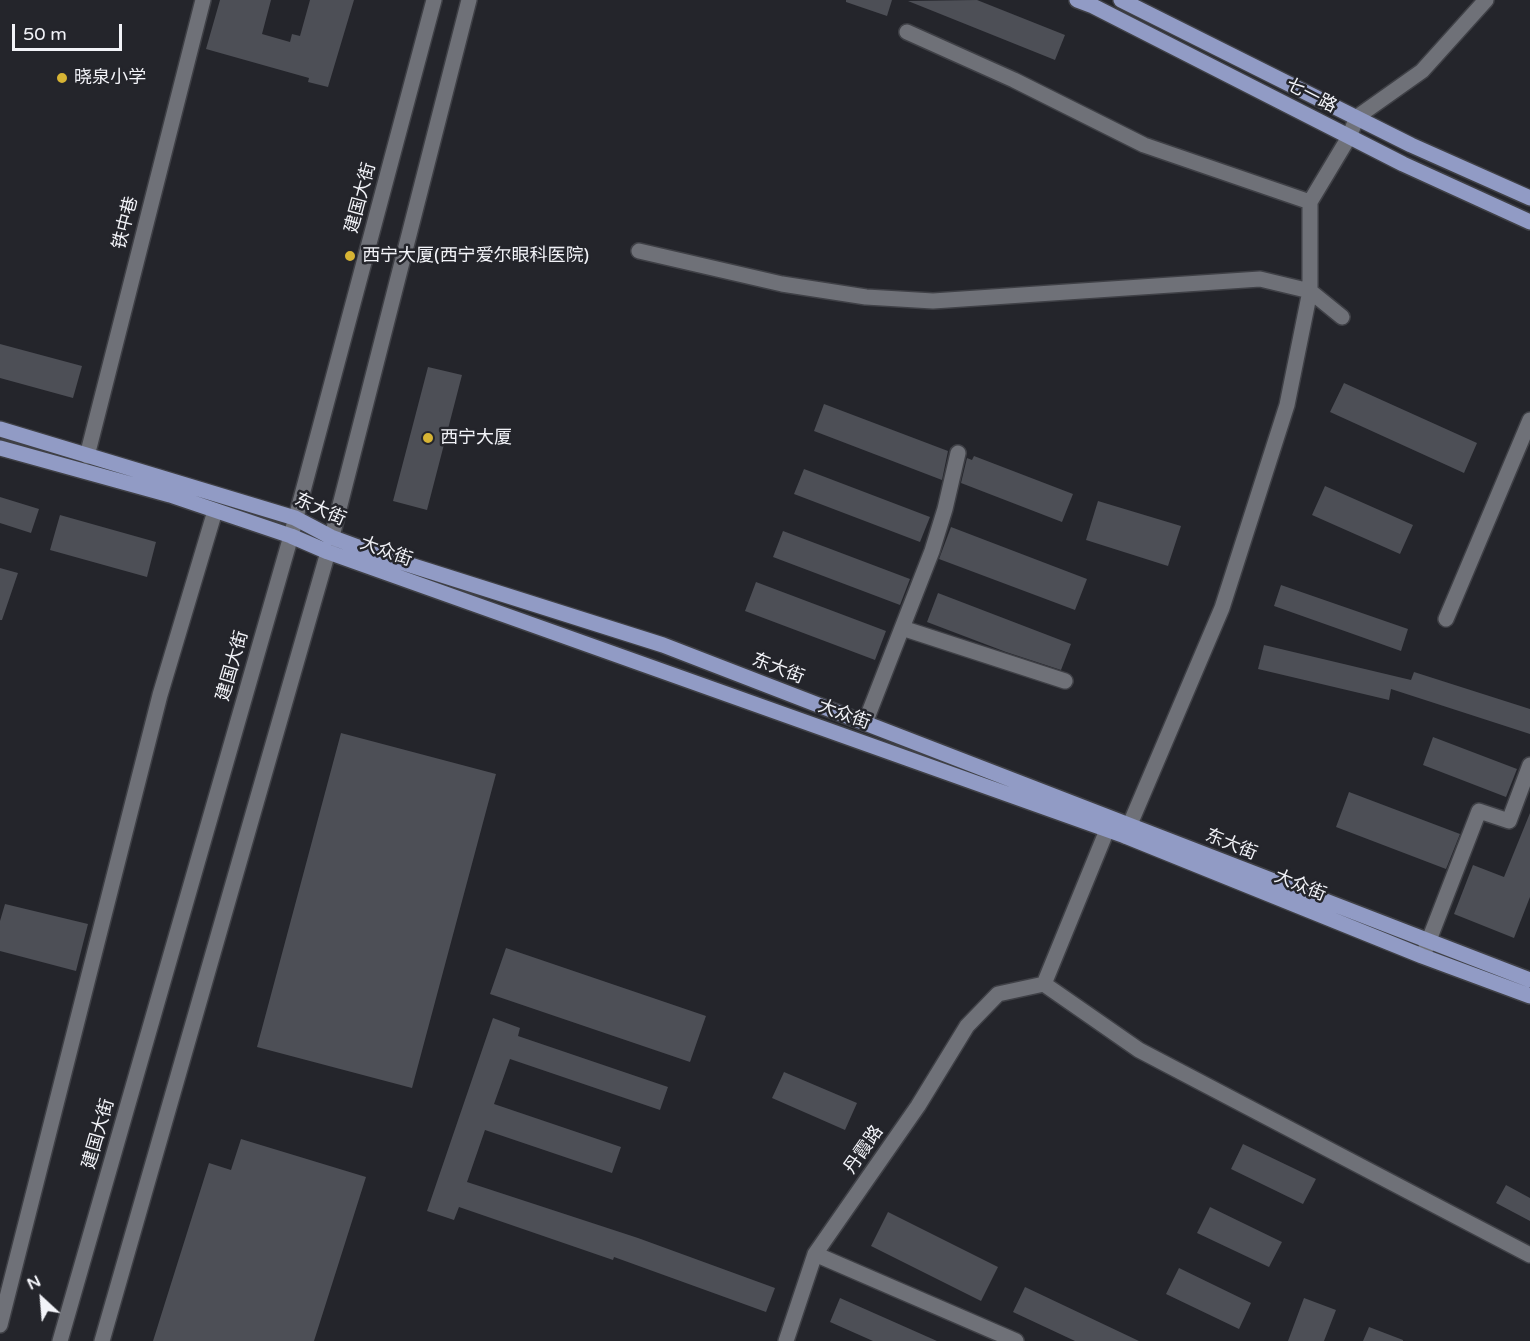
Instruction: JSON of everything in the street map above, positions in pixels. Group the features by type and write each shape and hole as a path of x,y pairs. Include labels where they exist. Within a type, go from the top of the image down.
{"main road":[{"name":"七一路","path":"1077,0 1094,6 1403,164 1530,222"},
{"name":"七一路","path":"1121,0 1411,145 1530,198"},
{"name":"东大街","path":"0,429 296,518 330,544 385,557 663,645 865,723 1425,949 1530,980"},
{"name":"大众街","path":"0,448 170,495 291,536 330,544 1107,830 1127,830"},
{"path":"1425,949 1530,996"}],"street":[{"name":"铁中巷","path":"87,456 202,0"},
{"name":"建国大街","path":"60,1341 291,536 434,0"},
{"path":"102,1341 330,544 469,0"},
{"path":"1127,830 1222,608 1287,405 1310,291 1310,202 1349,137 1357,117 1422,71 1486,0"},
{"path":"906,32 1014,80 1144,145 1310,202"},
{"path":"639,251 782,284 866,297 933,301 1260,279 1310,291 1342,317"},
{"path":"1446,619 1530,420"},
{"path":"865,723 932,551 958,453"},
{"path":"0,1325 160,695 215,511"},
{"path":"902,628 1065,681"},
{"path":"1425,949 1479,811 1509,821 1530,765"},
{"path":"1107,830 1044,984 1139,1050 1530,1255"},
{"name":"丹霞路","path":"786,1341 815,1254 918,1106 968,1026 998,994 1044,984"},
{"path":"815,1254 1016,1341"}],"building":[{"path":"220,0 271,0 262,34 290,42 292,34 300,36 310,0 354,0 328,87 308,82 309,78 206,49"},
{"path":"846,0 892,0 887,16 846,2"},
{"path":"977,0 1065,35 1055,60 908,1"},
{"path":"0,344 82,366 73,398 0,378"},
{"name":"西宁大厦","path":"428,367 462,375 427,510 393,501"},
{"path":"1344,383 1477,443 1464,473 1330,412"},
{"path":"824,404 948,451 942,480 814,431"},
{"path":"974,456 1073,494 1062,522 961,483 967,458 972,460"},
{"path":"804,469 930,517 920,542 794,494"},
{"path":"1325,486 1413,525 1400,554 1312,515"},
{"path":"0,497 39,509 31,533 0,523"},
{"path":"1098,501 1181,526 1168,566 1086,540"},
{"path":"60,515 156,542 147,577 50,550"},
{"path":"951,527 1087,579 1075,610 939,559"},
{"path":"783,531 910,579 900,605 773,557"},
{"path":"0,568 18,573 2,620 0,620"},
{"path":"756,582 886,631 875,660 745,611"},
{"path":"1281,585 1408,629 1401,651 1274,606"},
{"path":"938,593 1071,644 1061,670 927,622"},
{"path":"1264,645 1411,680 1414,672 1530,709 1530,734 1391,689 1389,700 1258,669"},
{"path":"341,733 496,774 412,1088 257,1047"},
{"path":"1433,737 1517,769 1506,797 1423,765"},
{"path":"1349,792 1460,834 1446,869 1336,827"},
{"path":"1530,813 1530,897 1514,938 1454,914 1473,865 1504,877"},
{"path":"5,904 88,924 76,971 0,951 0,921"},
{"path":"506,948 706,1016 690,1062 490,994"},
{"path":"493,1018 520,1028 518,1036 668,1087 660,1110 510,1059 494,1104 621,1147 612,1173 485,1130 467,1182 638,1238 775,1288 766,1312 614,1257 613,1260 459,1207 454,1220 427,1211"},
{"path":"784,1072 857,1103 845,1130 772,1098"},
{"path":"241,1139 366,1177 314,1341 153,1341 209,1163 231,1170"},
{"path":"1243,1144 1316,1179 1303,1204 1231,1169"},
{"path":"1506,1185 1530,1198 1530,1221 1496,1203"},
{"path":"1210,1207 1282,1242 1269,1267 1197,1233"},
{"path":"888,1212 998,1267 981,1301 871,1246"},
{"path":"1179,1268 1251,1303 1239,1329 1166,1294"},
{"path":"1025,1287 1139,1341 1075,1341 1013,1312"},
{"path":"840,1298 937,1341 873,1341 830,1322"},
{"path":"1304,1298 1336,1310 1324,1341 1288,1341"},
{"path":"1369,1327 1403,1340 1403,1341 1363,1341"}],"place":[{"name":"晓泉小学","path":"62,78"},
{"name":"西宁大厦(西宁爱尔眼科医院)","path":"350,256"},
{"name":"西宁大厦","path":"428,438"}]}
